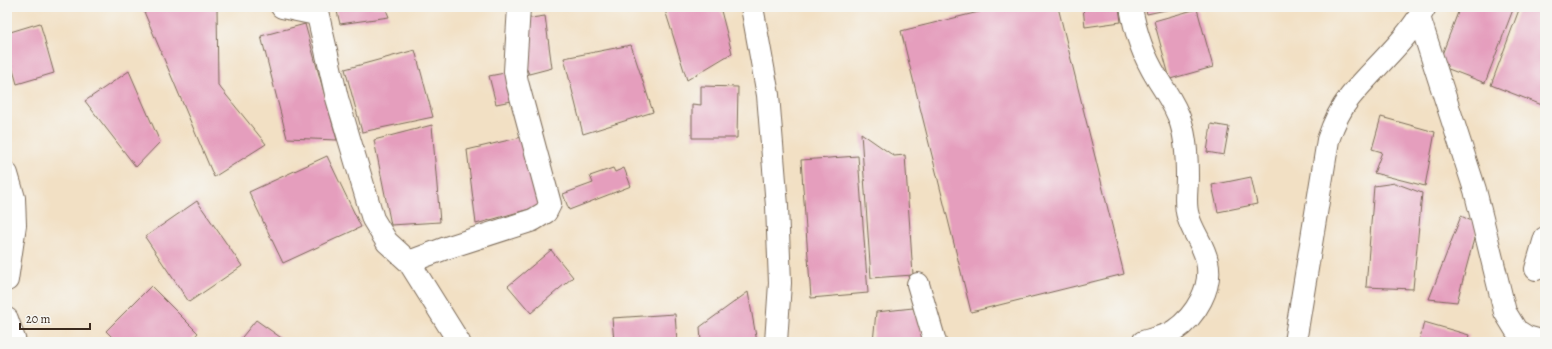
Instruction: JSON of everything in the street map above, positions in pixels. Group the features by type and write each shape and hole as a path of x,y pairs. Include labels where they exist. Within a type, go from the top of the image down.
{"street":[{"path":"282,7 316,10 337,98 373,218 387,242 409,262 459,342"},
{"path":"409,262 446,248 533,220 543,215 548,210 550,201 516,77 519,7"},
{"path":"752,7 768,95 777,199 780,283 776,342"},
{"path":"1131,7 1141,44 1156,77 1175,108 1181,123 1187,176 1186,206 1188,216 1207,260 1208,272 1207,287 1201,300 1188,320 1173,332 1143,342"},
{"path":"1422,12 1475,190 1505,312 1516,330 1527,338 1545,342"},
{"path":"1295,342 1328,140 1333,125 1350,97 1397,46 1422,12"},
{"path":"7,174 14,198 16,225 7,280"},
{"path":"1536,269 1545,238"},
{"path":"918,284 935,342"},
{"path":"7,319 15,342"}],"building":[{"path":"142,7 217,7 218,85 266,144 214,177"},
{"path":"336,7 385,7 389,17 340,24"},
{"path":"664,7 720,7 732,53 687,80"},
{"path":"999,7 1058,7 1124,274 971,312 901,31"},
{"path":"1083,7 1119,7 1121,22 1085,27"},
{"path":"1145,7 1175,7 1175,8 1147,14"},
{"path":"1460,7 1514,7 1485,83 1438,65"},
{"path":"1520,7 1535,7 1545,12 1545,96 1542,105 1491,85"},
{"path":"1197,9 1213,67 1170,79 1154,21"},
{"path":"545,16 552,68 529,74 524,63 524,19"},
{"path":"40,23 54,73 17,84 7,49 7,33"},
{"path":"305,24 337,140 287,138 261,36"},
{"path":"631,45 653,112 583,134 564,58"},
{"path":"415,50 433,117 362,132 345,69"},
{"path":"129,71 160,142 136,167 85,101"},
{"path":"510,72 517,100 496,104 489,76"},
{"path":"701,86 738,87 737,138 692,138 692,104 701,105"},
{"path":"1381,117 1435,132 1425,186 1374,173 1382,152 1372,149"},
{"path":"1211,124 1229,127 1224,155 1207,152"},
{"path":"432,125 440,222 391,225 374,140"},
{"path":"861,133 894,156 905,155 913,275 871,278"},
{"path":"522,137 540,206 476,224 467,150"},
{"path":"327,156 361,227 283,263 249,192"},
{"path":"858,156 868,293 811,298 801,160"},
{"path":"613,168 615,172 624,168 631,186 569,210 563,194 593,183 590,176"},
{"path":"1251,177 1257,204 1218,212 1212,185"},
{"path":"1395,183 1422,193 1413,289 1366,287 1374,186"},
{"path":"197,201 242,266 189,302 145,237"},
{"path":"1461,216 1478,224 1457,302 1429,299"},
{"path":"551,250 573,277 531,313 508,286"},
{"path":"151,286 198,333 190,342 117,342 106,331"},
{"path":"748,292 757,342 701,342 700,327"},
{"path":"913,308 927,342 873,342 876,312"},
{"path":"675,314 677,342 614,342 612,318"},
{"path":"256,320 287,342 238,342"},
{"path":"1424,322 1469,335 1467,342 1419,342"}]}
